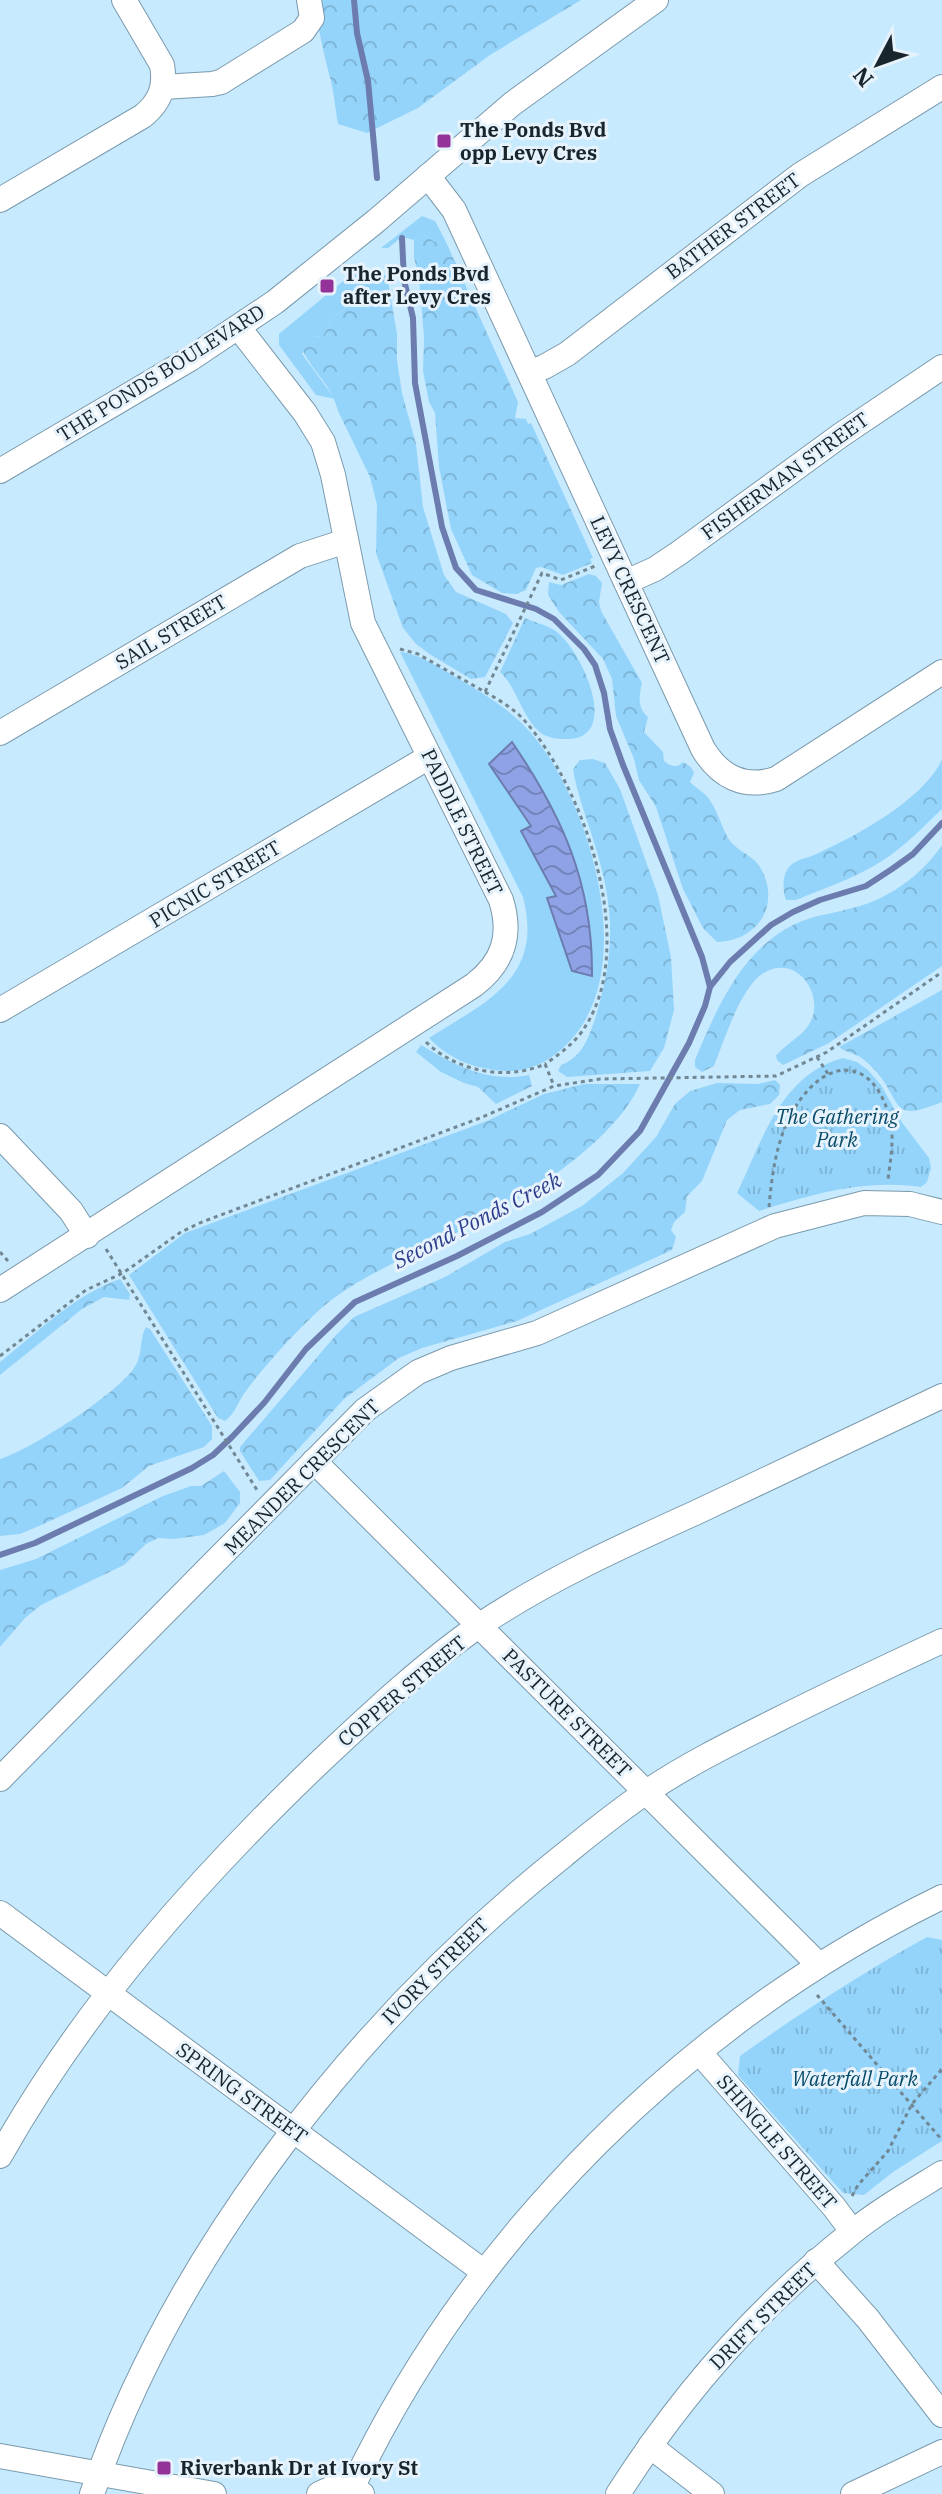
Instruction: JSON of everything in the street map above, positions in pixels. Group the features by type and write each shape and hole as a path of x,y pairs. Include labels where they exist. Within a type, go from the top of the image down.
{"street":[{"path":"0,200 153,108 163,87 162,65 124,0"},
{"path":"163,87 221,82 303,31 312,18 309,0"},
{"name":"THE PONDS BOULEVARD","path":"0,471 239,328 308,277 512,104 656,0"},
{"name":"BATHER STREET","path":"530,372 567,354 800,175 942,87"},
{"name":"LEVY CRESCENT","path":"428,176 454,210 703,749 716,768 735,780 761,784 776,779 942,672"},
{"name":"PADDLE STREET","path":"0,1290 96,1241 474,985 495,966 506,940 507,926 501,900 363,623 333,475 323,442 305,413 239,328"},
{"name":"FISHERMAN STREET","path":"626,582 679,553 852,427 942,367"},
{"name":"SAIL STREET","path":"0,733 300,556 346,541"},
{"name":"PICNIC STREET","path":"0,1010 429,757"},
{"path":"0,1136 96,1241"},
{"name":"MEANDER CRESCENT","path":"0,1779 229,1551 365,1410 418,1372 451,1358 537,1333 775,1226 864,1203 910,1204 942,1212"},
{"name":"COPPER STREET","path":"0,2156 107,1994 250,1830 404,1686 480,1626 548,1584 628,1543 942,1396"},
{"name":"PASTURE STREET","path":"314,1461 647,1791 810,1971"},
{"name":"IVORY STREET","path":"96,2484 126,2409 172,2318 214,2246 294,2130 372,2035 453,1950 539,1874 647,1791 703,1757 942,1641"},
{"path":"319,2494 333,2488 357,2491 389,2416 419,2365 484,2272 542,2203 645,2099 751,2012 810,1971 878,1930 941,1900"},
{"name":"SPRING STREET","path":"0,1913 484,2272"},
{"name":"SHINGLE STREET","path":"700,2053 852,2231"},
{"name":"DRIFT STREET","path":"618,2494 650,2446 714,2363 772,2302 852,2231 942,2173"},
{"path":"816,2261 868,2319 942,2415"},
{"path":"650,2446 712,2494"},
{"path":"853,2494 942,2452"},
{"path":"0,2456 96,2484 214,2494"}],"path":[{"path":"485,692 542,573 561,580 602,562"},
{"path":"395,650 410,650 485,692 522,718 555,760 584,824 598,869 607,936 599,994 590,1017 578,1037 545,1064 522,1072 489,1073 440,1053 423,1039"},
{"path":"0,1356 86,1290 123,1273 181,1232 202,1222 480,1118 554,1086 600,1079 776,1076 817,1057 942,972"},
{"path":"817,1057 828,1074"},
{"path":"545,1064 554,1086"},
{"path":"768,1212 777,1152 795,1107 810,1088 828,1074 849,1068 868,1077 882,1098 891,1125 893,1144 885,1204"},
{"path":"96,1241 123,1273 256,1487"},
{"path":"0,1252 8,1261"},
{"path":"810,1971 942,2140"},
{"path":"852,2196 888,2151 912,2104 942,2069"}],"green space":[{"path":"316,0 581,0 490,55 418,108 367,133 338,124"},
{"path":"422,216 435,221 446,242 435,242 424,235 414,240 402,237 388,248 381,248"},
{"path":"424,235 435,242 446,242 518,402 515,418 531,423 593,558 590,559 592,563 563,575 536,568 526,590 517,594 502,593 472,575 451,529 439,467 435,413 429,402 423,371 424,337 414,240"},
{"path":"359,268 362,278 348,295 344,310 332,319 323,336 314,337 302,354 335,399 316,395 279,345 279,334"},
{"path":"377,272 387,276 397,334 402,393 416,444 423,507 444,575 456,592 506,614 513,623 485,677 471,679 416,644 403,628 376,553 377,505 370,477 330,391 306,357 299,338 308,333 314,337 323,336 332,319 344,310 348,295 362,278"},
{"path":"589,574 602,583 601,611 642,683 640,706 648,717 644,732 663,752 664,761 674,766 683,762 691,767 694,773 690,782 709,799 728,838 757,863 766,881 767,907 762,918 754,928 732,940 717,942 703,928 683,889 656,807 639,780 616,716 612,679 603,659 559,612 548,595 549,582 561,585"},
{"path":"525,618 554,630 565,640 585,672 595,710 592,725 583,736 559,739 541,733 529,720 500,672"},
{"path":"400,652 424,659 461,680 496,702 526,728 562,780 592,855 604,936 601,976 590,1011 570,1041 556,1054 532,1067 515,1071 483,1068 454,1058 429,1038 471,1012 506,984 518,967 525,948 527,925 523,897"},
{"path":"593,759 605,763 620,789 658,895 671,957 674,1010 664,1048 650,1071 567,1077 558,1071 561,1065 579,1052 590,1034 602,994 609,950 606,887 573,769 580,760"},
{"path":"942,759 942,809 914,836 861,873 796,900 786,900 784,877 792,864 886,816 920,788"},
{"path":"942,845 942,966 829,1043 783,1065 776,1056 808,1026 814,1003 806,981 787,968 775,968 762,974 747,991 714,1066 702,1072 695,1067 695,1060 722,1001 745,965 760,949 795,924 860,906 895,890 916,874"},
{"path":"942,990 942,1102 914,1111 906,1110 895,1101 872,1067 839,1047"},
{"path":"421,1045 447,1060 486,1075 529,1075 532,1086 496,1104 478,1087 441,1072 416,1052"},
{"name":"The Gathering Park","path":"843,1058 857,1062 881,1085 901,1121 929,1158 931,1168 927,1182 921,1187 879,1185 839,1190 759,1211 737,1193 765,1132 789,1094 804,1079 822,1066"},
{"path":"775,1080 780,1085 779,1095 770,1104 740,1110 727,1120 702,1181 687,1196 685,1212 674,1222 671,1230 676,1237 672,1250 517,1321 422,1348 399,1358 344,1399 270,1480 259,1481 240,1447 354,1317 445,1277 505,1242 530,1234 582,1206 623,1173 656,1137 675,1104 690,1091 717,1083 758,1084"},
{"path":"584,1084 640,1084 609,1128 586,1150 534,1189 458,1232 379,1270 334,1298 312,1316 276,1355 246,1391 229,1418 225,1421 218,1418 129,1275 185,1233 487,1121 544,1094"},
{"path":"120,1279 130,1294 129,1300 104,1297 82,1309 0,1375 0,1362 43,1327 87,1294"},
{"path":"146,1327 212,1426 212,1439 204,1447 149,1466 122,1488 39,1526 20,1534 0,1536 0,1459 31,1445 72,1420 125,1379 137,1363"},
{"path":"224,1471 240,1492 240,1503 225,1523 204,1535 158,1538 146,1544 124,1565 41,1605 0,1647 0,1570 36,1559 163,1496 191,1486 201,1486"},
{"name":"Waterfall Park","path":"927,1937 942,1940 942,2141 893,2172 864,2195 843,2193 738,2075 740,2056 832,1994"}],"water":[{"path":"512,742 546,797 572,853 587,911 592,976 572,971 547,898 556,896 521,831 531,826 489,764"}],"waterway":[{"path":"354,0 357,33 368,81 377,178"},
{"path":"402,238 404,280 413,318 415,383 442,527 456,568 476,590 536,609 554,619 584,649 595,665 610,729 702,957 710,987"},
{"name":"Second Ponds Creek","path":"0,1555 35,1543 213,1455 264,1403 306,1349 355,1302 457,1256 542,1212 598,1175 640,1131 689,1043 710,987 730,962 771,925 793,912 866,886 892,869 913,854 942,823"}],"place":[{"name":"The Ponds Bvd opp Levy Cres","path":"444,141"},
{"name":"The Ponds Bvd after Levy Cres","path":"327,286"},
{"name":"Riverbank Dr at Ivory St","path":"164,2468"}]}
